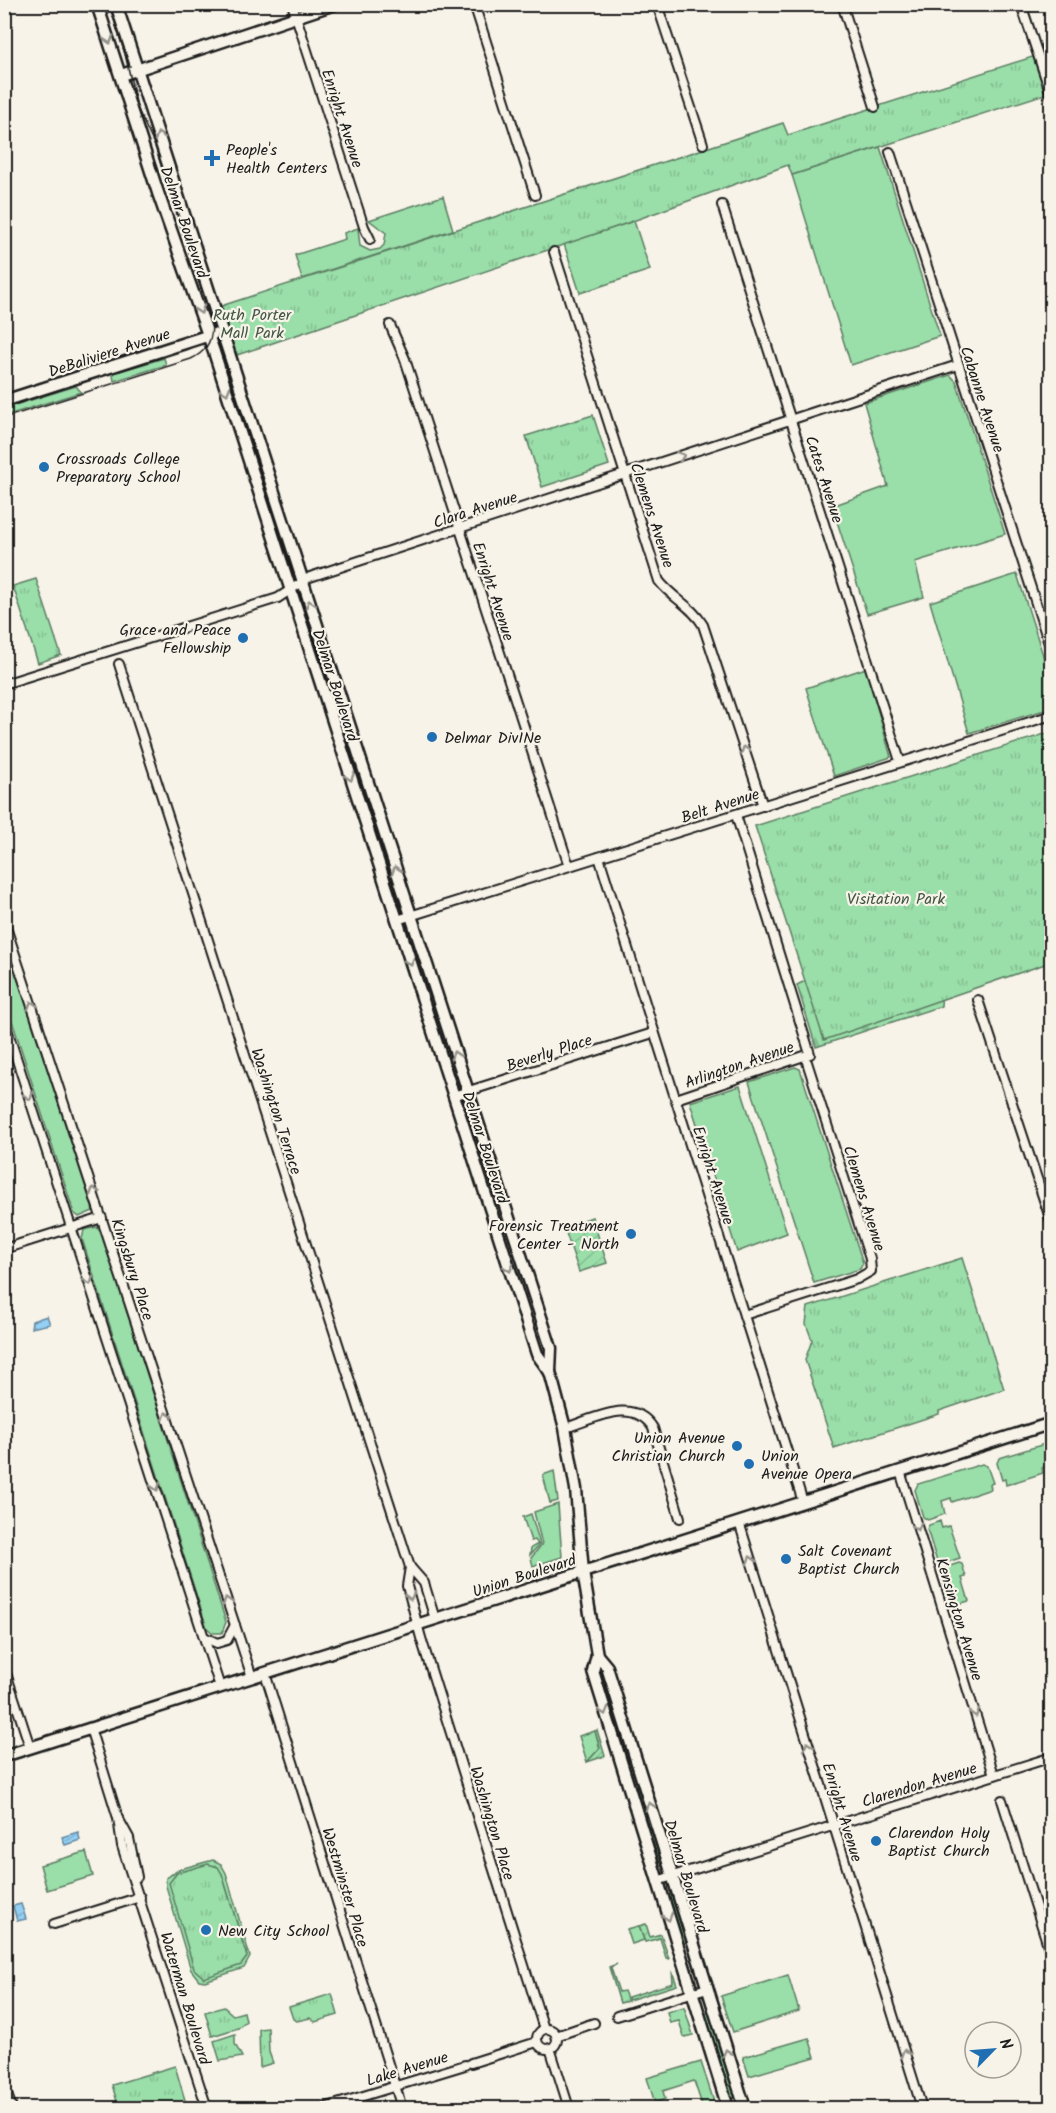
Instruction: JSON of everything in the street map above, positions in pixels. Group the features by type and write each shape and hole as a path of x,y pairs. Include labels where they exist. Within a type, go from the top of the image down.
{"main road":[{"name":"Delmar Boulevard","path":"97,4 158,193 208,336 537,1354 550,1372"},
{"name":"Delmar Boulevard","path":"116,4 550,1348 550,1372 566,1428 576,1489 583,1572 597,1655 592,1671 728,2109"},
{"path":"121,75 335,4"},
{"name":"DeBaliviere Avenue","path":"4,401 222,331"},
{"path":"266,518 281,514"},
{"name":"Union Boulevard","path":"4,1755 1052,1423"},
{"name":"Delmar Boulevard","path":"597,1655 607,1667 745,2109"}],"street":[{"name":"Enright Avenue","path":"292,4 364,227 370,239"},
{"path":"474,4 535,195"},
{"path":"657,4 703,144"},
{"path":"842,4 875,107"},
{"path":"1021,4 1052,97"},
{"name":"Cabanne Avenue","path":"890,152 1052,653"},
{"name":"Cates Avenue","path":"723,205 900,761"},
{"name":"Clemens Avenue","path":"554,252 660,581 667,591 697,615 703,625 763,806"},
{"name":"Enright Avenue","path":"390,325 405,359 569,867"},
{"name":"Clara Avenue","path":"4,684 278,598 310,577 958,365"},
{"name":"Washington Terrace","path":"119,664 410,1567"},
{"name":"Belt Avenue","path":"397,920 1052,715"},
{"path":"736,815 809,1058"},
{"name":"Enright Avenue","path":"599,857 803,1502"},
{"name":"Kingsbury Place","path":"4,921 252,1677"},
{"path":"978,1000 1052,1224"},
{"path":"4,1020 220,1687"},
{"name":"Beverly Place","path":"453,1096 653,1033"},
{"name":"Clemens Avenue","path":"744,1316 857,1279 872,1271 811,1074 809,1058"},
{"name":"Arlington Avenue","path":"676,1099 809,1058"},
{"path":"4,1249 102,1218"},
{"path":"566,1428 622,1410 634,1410 646,1417 653,1428 680,1518"},
{"name":"Kensington Avenue","path":"900,1471 994,1775"},
{"name":"Enright Avenue","path":"739,1522 922,2109"},
{"path":"410,1567 424,1583 435,1619"},
{"name":"Washington Place","path":"410,1567 407,1586 418,1625 544,2030"},
{"path":"204,1637 217,1643 226,1640 235,1625"},
{"path":"4,1667 30,1747"},
{"name":"Westminster Place","path":"265,1673 402,2109"},
{"name":"Waterman Boulevard","path":"90,1728 118,1818 120,1840 207,2109"},
{"name":"Clarendon Avenue","path":"657,1881 1052,1756"},
{"path":"1002,1800 1052,1958"},
{"path":"54,1924 140,1897"},
{"path":"617,2016 707,1988"},
{"path":"556,2036 594,2024"},
{"path":"550,2029 556,2036 555,2045 550,2048 541,2047 537,2042 537,2036 544,2030 550,2029"},
{"name":"Lake Avenue","path":"324,2109 537,2042"},
{"path":"550,2048 569,2109"},
{"path":"4,2086 12,2109"}],"green space":[{"name":"Ruth Porter Mall Park","path":"1051,51 1051,92 792,175 788,165 619,226 234,356 218,307 783,123 788,135"},
{"path":"880,147 940,336 851,365 792,175"},
{"path":"443,196 453,230 302,279 295,255 345,239 344,233 358,228 360,246 370,251 380,249 384,245 386,233 369,220"},
{"path":"634,221 650,270 580,293 564,244"},
{"path":"164,358 166,365 114,381 113,375 116,372"},
{"path":"950,375 956,381 1005,534 915,562 924,597 867,614 832,506 888,486 864,403"},
{"path":"76,386 81,392 5,416 5,408"},
{"path":"593,415 609,465 542,487 526,436"},
{"path":"244,418 274,509 269,511 240,419"},
{"path":"1017,574 1051,680 1051,708 969,733 930,602"},
{"path":"36,579 61,655 38,663 13,586"},
{"path":"866,668 891,757 834,776 806,688"},
{"name":"Visitation Park","path":"1051,732 1051,974 1048,963 824,1040 755,826"},
{"path":"4,937 92,1206 93,1211 79,1217 74,1213 5,999"},
{"path":"943,974 941,1006 816,1047 797,985 809,979"},
{"path":"795,1067 800,1069 863,1263 860,1269 814,1283 749,1082"},
{"path":"740,1086 787,1233 737,1252 690,1102"},
{"path":"592,1217 607,1263 579,1272 564,1227"},
{"path":"97,1227 103,1236 226,1622 222,1633 213,1633 207,1628 82,1239 84,1230"},
{"path":"962,1258 1004,1389 939,1411 939,1414 834,1448 805,1360 812,1340 806,1324 808,1307"},
{"path":"1051,1442 1051,1465 1042,1468 1043,1473 1006,1485 1005,1479 1002,1480 997,1463 999,1458"},
{"path":"982,1464 987,1466 993,1483 990,1484 991,1489 952,1502 951,1498 942,1501 945,1514 928,1520 923,1517 915,1490 918,1484"},
{"path":"554,1471 558,1501 550,1503 543,1475"},
{"path":"558,1504 562,1557 533,1566 531,1558 542,1544 534,1512"},
{"path":"531,1514 540,1544 530,1555 531,1548 538,1544 535,1540 531,1541 523,1517"},
{"path":"940,1521 942,1528 949,1526 960,1558 938,1565 927,1529 929,1525"},
{"path":"962,1564 966,1577 962,1578 969,1601 951,1606 941,1574 945,1572 944,1568"},
{"path":"618,1722 630,1760 626,1762 614,1724"},
{"path":"597,1730 605,1756 587,1762 600,1748 595,1731"},
{"path":"595,1731 600,1748 587,1762 579,1736"},
{"path":"638,1786 662,1861 657,1862 634,1787"},
{"path":"86,1852 93,1876 47,1890 40,1865"},
{"path":"213,1860 221,1864 226,1873 250,1957 244,1968 205,1981 199,1980 191,1970 166,1886 166,1878 180,1869","holes":["215,1865 222,1874 247,1956"]},
{"path":"208,1864 218,1867 222,1874 247,1957 241,1965 204,1978 194,1969 169,1883 177,1873"},
{"path":"672,1894 687,1942 683,1943 668,1895"},
{"path":"646,1924 650,1937 661,1934 669,1959 666,1958 660,1938 645,1942 639,1926"},
{"path":"639,1926 644,1940 632,1944 627,1929"},
{"path":"617,1964 611,1968 619,1992 624,1991 628,2001 620,2003 609,1967"},
{"path":"672,1971 677,1985 629,2000 628,1997 673,1983"},
{"path":"788,1975 799,2011 733,2032 721,1996"},
{"path":"332,1994 338,2015 315,2022 310,2018 297,2021 293,2019 289,2007"},
{"path":"224,2007 233,2015 244,2012 246,2021 238,2028 212,2036 205,2012"},
{"path":"684,2007 693,2035 684,2037 679,2021 670,2023 667,2012"},
{"path":"709,2012 736,2097 732,2098 705,2014"},
{"path":"268,2028 269,2052 273,2063 260,2067 259,2029"},
{"path":"235,2034 235,2044 242,2057 220,2061 214,2041"},
{"path":"809,2038 815,2057 749,2076 743,2057"},
{"path":"701,2062 716,2108 703,2108 694,2081 663,2091 665,2099 655,2103 647,2078"},
{"path":"175,2066 187,2107 119,2108 112,2085"}],"water":[{"path":"47,1316 50,1324 31,1328 32,1321"},
{"path":"78,1832 80,1840 65,1845 62,1837"},
{"path":"21,1904 26,1919 17,1921 13,1906"}],"tram line":[{"path":"109,4 125,54 138,111"},
{"path":"4,418 191,359 206,348 212,333 211,320 156,149 136,105"}],"place":[{"name":"People's Health Centers","path":"212,158"},
{"name":"Crossroads College Preparatory School","path":"44,467"},
{"name":"Grace and Peace Fellowship","path":"243,638"},
{"name":"Delmar DivINe","path":"432,737"},
{"name":"Forensic Treatment Center - North","path":"631,1234"},
{"name":"Union Avenue Christian Church","path":"737,1446"},
{"name":"Union Avenue Opera","path":"749,1464"},
{"name":"Salt Covenant Baptist Church","path":"786,1559"},
{"name":"Clarendon Holy Baptist Church","path":"876,1841"},
{"name":"New City School","path":"206,1930"}]}
